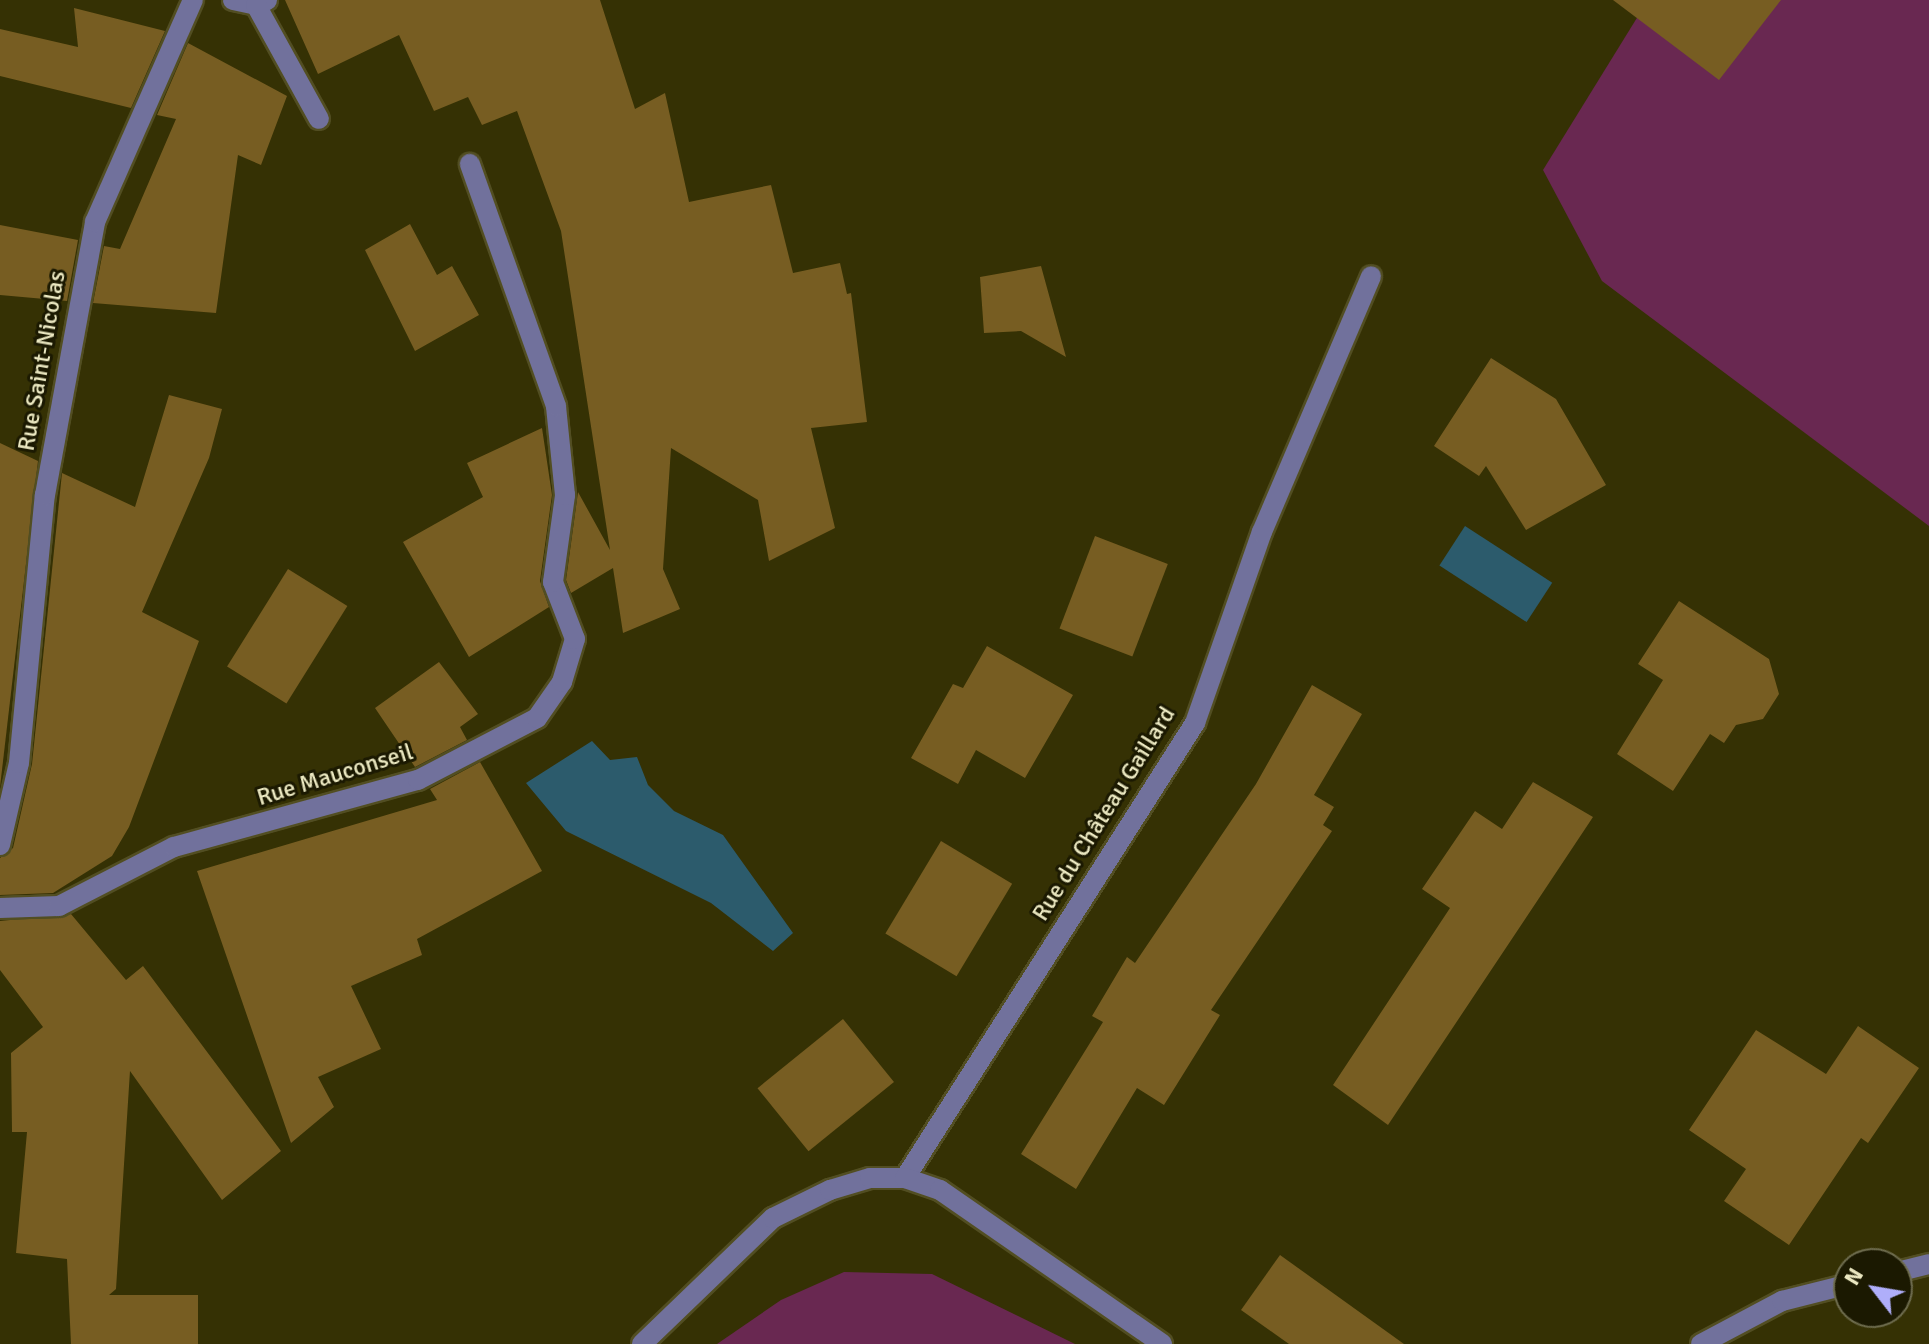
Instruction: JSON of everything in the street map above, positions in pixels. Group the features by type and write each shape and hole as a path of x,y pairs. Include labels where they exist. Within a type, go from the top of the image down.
{"street":[{"name":"Rue Saint-Nicolas","path":"0,845 19,763 45,495 92,237 143,105 193,0"},
{"path":"233,0 262,2 319,119"},
{"name":"Rue Mauconseil","path":"0,908 59,906 174,847 418,780 537,718 562,682 575,639 553,582 565,495 556,406 470,164"},
{"name":"Rue du Château Gaillard","path":"905,1178 1195,723 1262,532 1371,276"},
{"path":"642,1344 773,1218 830,1190 870,1178 905,1178 940,1190 1162,1344"},
{"path":"1701,1344 1782,1301 1833,1288"}],"shaded area":[{"path":"1648,0 1929,0 1929,526 1602,281 1543,170"},
{"path":"844,1272 932,1274 1075,1344 717,1344 781,1300"}],"water":[{"path":"1465,526 1552,583 1527,622 1439,565"},
{"path":"592,741 610,760 637,757 648,785 674,811 723,835 793,933 773,951 711,903 566,831 526,783"}],"building":[{"path":"285,0 600,0 635,109 665,93 689,202 771,185 793,273 840,263 847,294 851,293 867,422 811,428 835,528 769,561 758,500 671,448 663,569 680,609 623,633 613,568 571,593 566,580 578,492 610,550 561,231 517,111 482,125 468,97 434,111 399,35 318,74"},
{"path":"1613,0 1781,0 1719,80"},
{"path":"74,8 165,31 131,108 0,76 0,29 78,47"},
{"path":"188,43 287,96 261,165 238,155 216,313 93,303 104,246 120,249 176,119 157,115"},
{"path":"410,224 437,275 452,266 479,315 415,351 365,250"},
{"path":"0,225 78,240 67,301 0,295"},
{"path":"1041,266 1066,357 1021,331 984,333 980,277"},
{"path":"1491,358 1556,399 1606,485 1526,530 1486,466 1479,476 1434,446"},
{"path":"169,395 222,409 209,458 142,612 199,641 129,827 112,856 53,893 0,895 0,858 13,848 32,764 62,473 135,507"},
{"path":"542,428 552,495 540,581 549,607 469,657 403,542 483,497 467,463"},
{"path":"0,443 38,461 0,787"},
{"path":"1095,536 1168,564 1132,656 1060,628"},
{"path":"288,569 347,606 286,704 227,667"},
{"path":"1679,601 1769,659 1779,694 1763,719 1736,725 1724,743 1710,734 1673,791 1617,754 1663,680 1638,664"},
{"path":"987,646 1073,695 1025,778 976,750 958,784 911,758 953,684 963,688"},
{"path":"439,662 478,714 460,727 467,740 415,767 375,708"},
{"path":"1312,685 1362,714 1314,795 1334,807 1323,825 1332,831 1211,1010 1220,1015 1164,1105 1137,1088 1076,1189 1021,1154 1103,1022 1092,1016 1127,957 1135,963 1256,784"},
{"path":"480,762 542,871 417,939 422,955 351,986 381,1049 318,1077 334,1107 291,1143 197,871 437,800 430,789"},
{"path":"1533,782 1593,817 1388,1125 1333,1085 1450,908 1422,889 1475,811 1502,829"},
{"path":"941,841 1012,884 957,976 885,934"},
{"path":"71,914 126,980 143,966 281,1151 222,1200 130,1071 116,1289 109,1295 198,1295 198,1344 71,1344 67,1259 16,1253 27,1132 12,1132 11,1053 43,1027 0,970 0,921"},
{"path":"843,1019 894,1082 808,1151 758,1088"},
{"path":"1858,1026 1919,1068 1868,1143 1861,1138 1789,1245 1724,1201 1746,1169 1689,1130 1756,1030 1826,1074"},
{"path":"1280,1255 1404,1344 1289,1344 1241,1310"}]}
